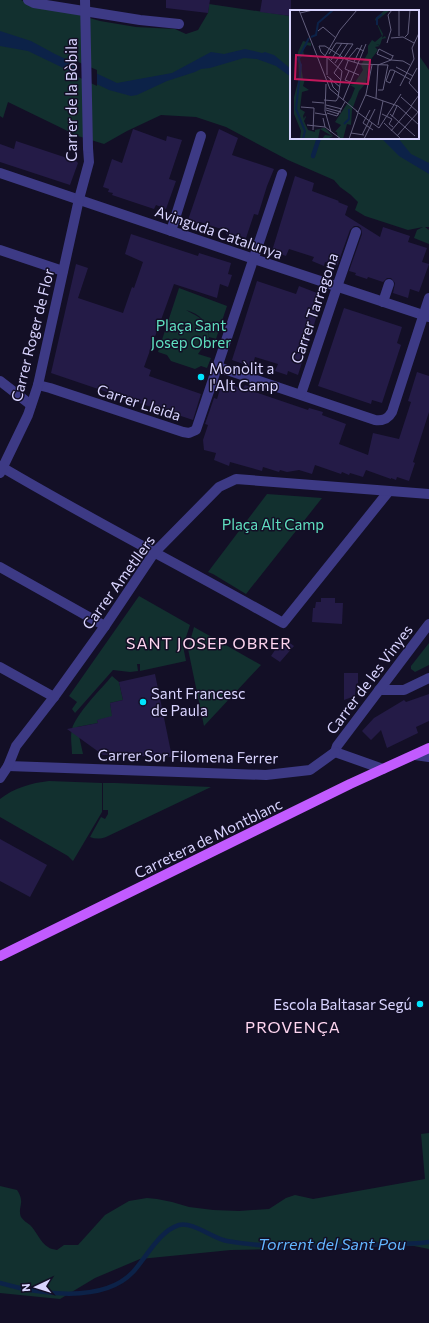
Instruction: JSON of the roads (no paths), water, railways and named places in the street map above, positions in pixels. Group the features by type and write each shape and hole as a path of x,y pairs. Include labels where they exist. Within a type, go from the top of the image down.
{"main road":[{"name":"Carretera de Montblanc","path":"0,956 429,748"}],"street":[{"path":"28,0 34,3 140,20 178,24"},
{"name":"Carrer de la Bòbila","path":"79,199 89,162 85,0"},
{"path":"171,231 201,136"},
{"name":"Avinguda Catalunya","path":"0,173 426,316"},
{"name":"Carrer Lleida","path":"38,385 189,433 196,430 282,174"},
{"name":"Carrer Roger de Flor","path":"1,469 32,405 38,385 79,199"},
{"name":"Carrer Tarragona","path":"302,394 356,232"},
{"path":"0,250 63,271"},
{"path":"383,302 389,284"},
{"path":"218,367 302,394 375,420 384,420 389,417 392,412 426,316 429,298"},
{"path":"0,380 32,405"},
{"path":"1,469 154,553 207,580 283,623 389,491"},
{"name":"Carrer Ametllers","path":"0,778 8,766 16,746 54,697 105,626 154,553 219,487 236,479 429,494"},
{"path":"0,567 105,626"},
{"name":"Carrer de les Vinyes","path":"335,752 337,746 429,624"},
{"path":"0,667 54,697"},
{"path":"379,690 404,690 429,678"},
{"path":"335,752 383,769"},
{"name":"Carrer Sor Filomena Ferrer","path":"8,766 266,775 310,770 335,752"},
{"path":"415,755 429,757"}],"water":[{"path":"0,31 31,41 117,83 172,73 211,52 224,54 245,49 274,55 290,68 290,76 276,66 257,59 244,58 210,68 201,69 167,81 137,95 131,96 109,90 28,51 0,46"},
{"path":"382,139 399,139 411,154 429,163 429,174 399,156"}],"waterway":[{"path":"313,156 319,139"},
{"name":"Torrent del Sant Pou","path":"0,1283 50,1293 69,1294 105,1289 120,1282 133,1272 165,1233 172,1228 184,1224 222,1240 244,1244 314,1247 429,1242"}],"place":[{"name":"Monòlit a l'Alt Camp","path":"201,377"},
{"name":"Sant Francesc de Paula","path":"143,702"},
{"name":"Escola Baltasar Segú","path":"420,1004"}],"district":[{"name":"SANT JOSEP OBRER","path":"209,642"},
{"name":"PROVENÇA","path":"293,1026"}],"park label":[{"name":"Plaça Sant Josep Obrer","path":"191,334"},
{"name":"Plaça Alt Camp","path":"273,524"}]}
